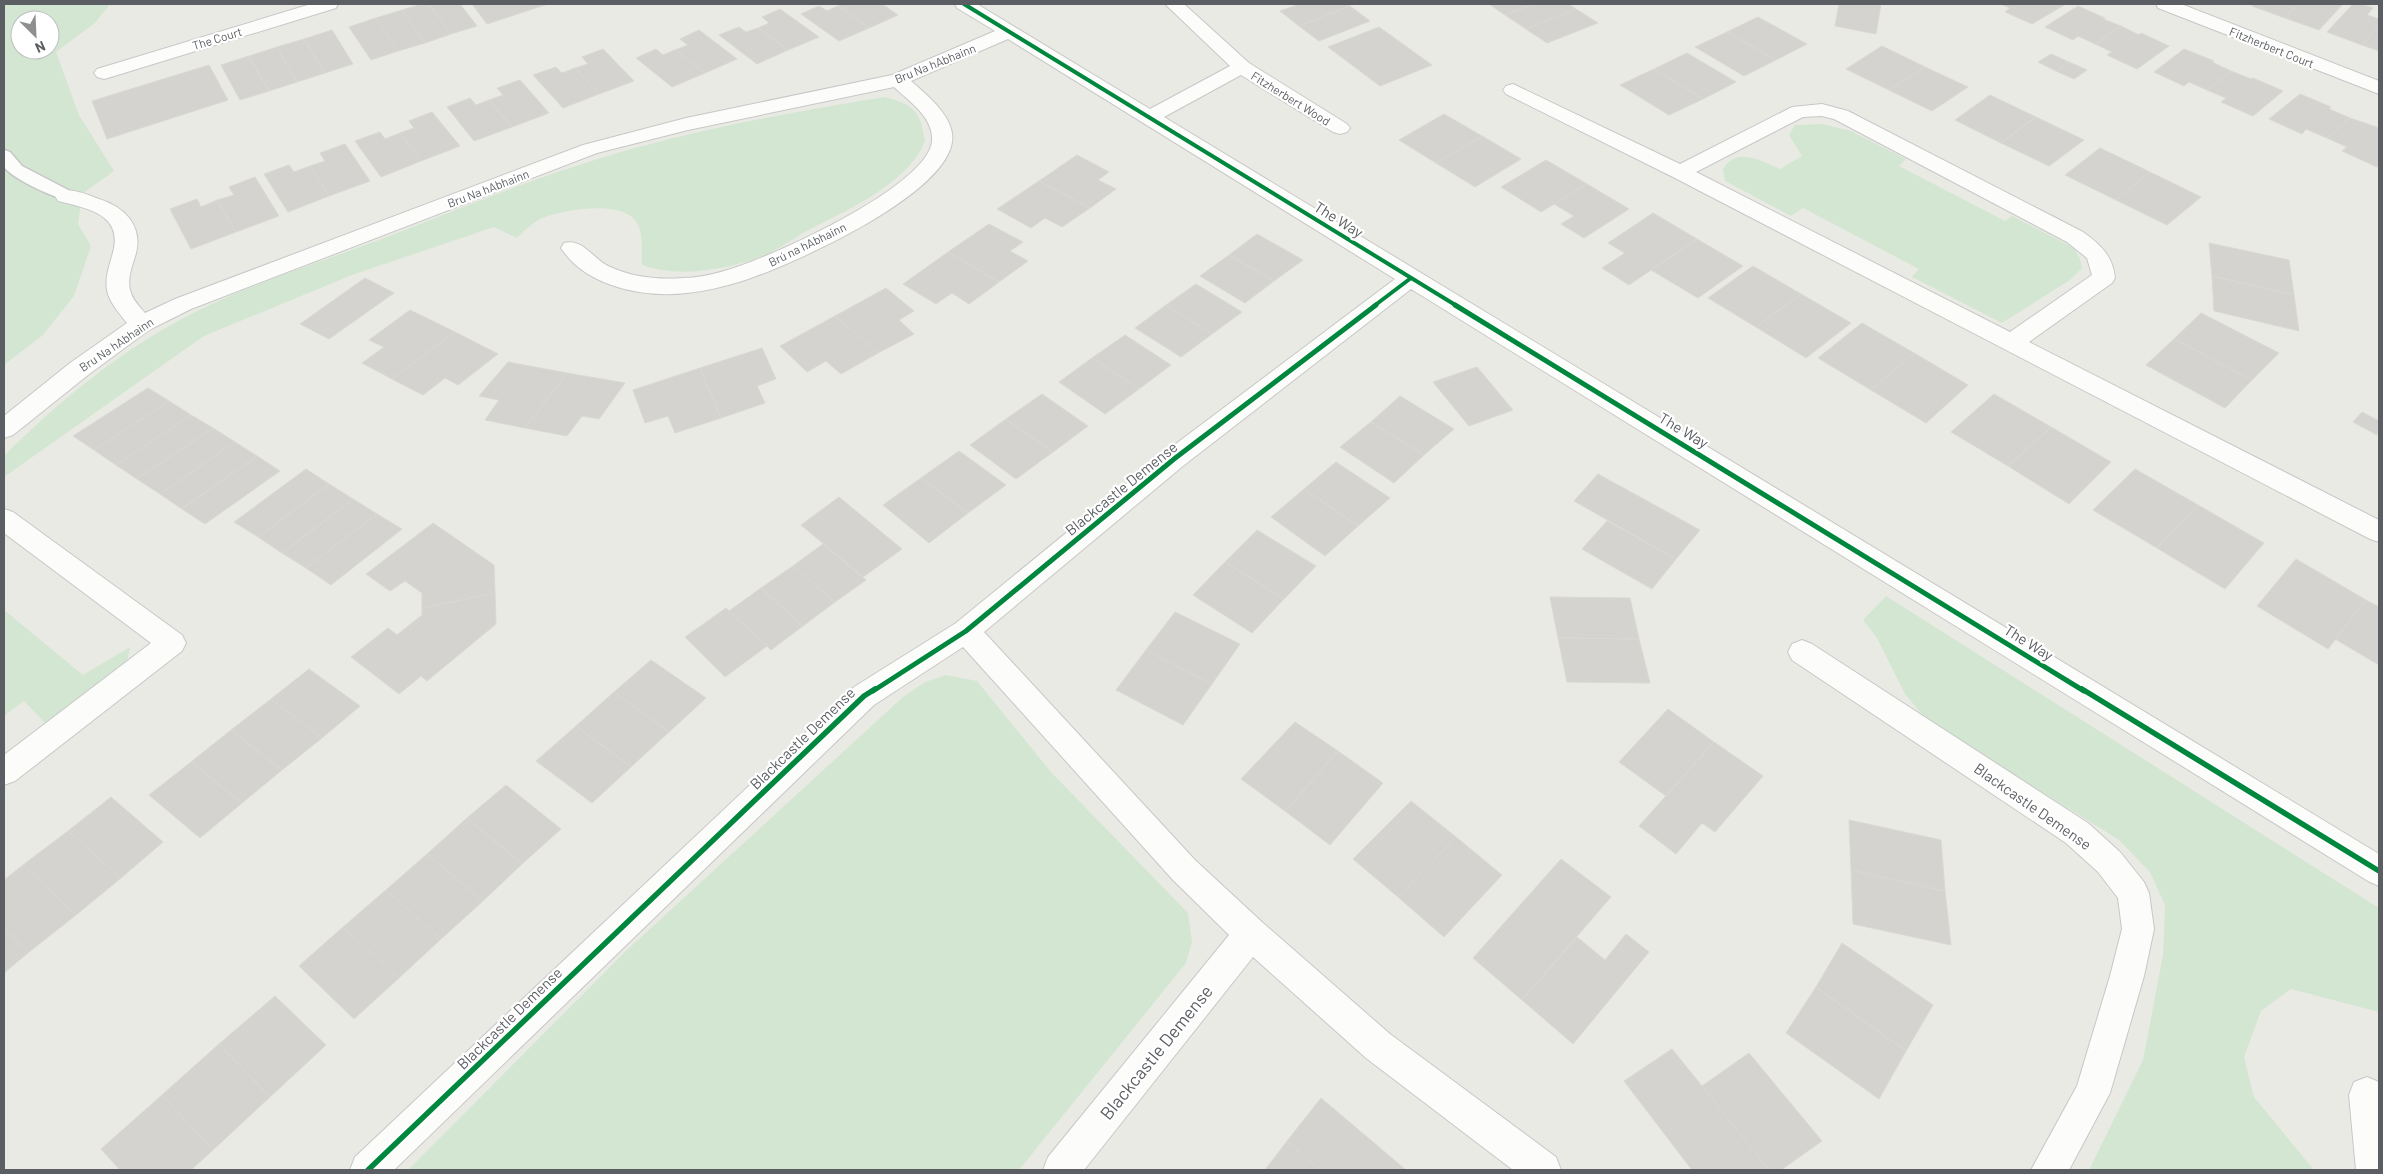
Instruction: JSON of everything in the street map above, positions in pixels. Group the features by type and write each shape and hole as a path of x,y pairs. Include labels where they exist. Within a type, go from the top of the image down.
{"street":[{"name":"The Court","path":"104,73 329,4"},
{"name":"Fitzherbert Wood","path":"1174,4 1242,67 1340,128"},
{"name":"Fitzherbert Court","path":"2167,4 2379,88"},
{"name":"The Way","path":"970,7 2379,871"},
{"name":"Bru Na hAbhainn","path":"4,429 79,369 141,324 183,304 590,149 686,124 898,80 1009,32"},
{"name":"Fitzherbert Wood","path":"1149,118 1242,67"},
{"name":"Brú na hAbhainn","path":"572,248 588,264 616,278 645,285 684,286 730,277 773,261 824,238 871,211 899,192 920,177 937,159 942,142 939,124 920,100 898,80"},
{"path":"1513,90 1680,172 2379,532"},
{"path":"1680,172 1799,111 1822,110 1841,115 2074,237 2094,252 2104,265 2104,278 2012,342"},
{"path":"66,196 96,204 117,215 126,231 126,246 119,267 118,290 125,305 141,324"},
{"name":"Blackcastle Demense","path":"368,1170 864,696 966,631 1174,459 1411,278"},
{"path":"4,519 172,642 4,772"},
{"path":"966,631 1184,870 1251,934 1378,1046 1543,1170"},
{"name":"Blackcastle Demense","path":"1802,652 2077,833 2109,862 2132,893 2138,929 2127,976 2092,1092 2049,1170"},
{"name":"Blackcastle Demense","path":"1061,1170 1251,934"},
{"path":"2367,1095 2374,1170"}],"lane":[{"path":"4,155 16,170 66,196"}],"green space":[{"path":"4,4 110,4 95,23 60,49 60,10 10,10 10,60 59,60 79,115 114,171 82,194 78,224 91,246 74,296 43,335 4,365"},
{"path":"885,97 910,107 918,116 925,141 917,157 890,184 856,206 805,232 764,256 730,266 700,271 671,271 642,265 641,238 637,223 621,211 609,209 582,209 548,216 535,222 517,238 494,227 352,275 204,336 4,477 4,456 71,395 144,341 170,325 220,300 503,192 611,155 688,134 806,110"},
{"path":"1822,124 1851,131 1906,159 1899,166 2005,221 2012,216 2074,248 2082,268 2070,280 2002,323 1912,277 1919,269 1803,208 1791,216 1725,181 1723,169 1735,158 1750,157 1780,169 1802,156 1789,135 1795,125"},
{"path":"1886,596 2379,908 2379,1012 2291,989 2261,1011 2244,1057 2254,1097 2314,1170 2089,1170 2143,1060 2163,955 2165,905 2150,872 2119,840 1926,719 1905,694 1877,638 1863,620"},
{"path":"4,610 83,675 130,647 127,662 45,723 24,701 4,716"},
{"path":"946,675 977,681 1051,772 1188,913 1192,942 1186,963 1019,1170 408,1170 627,950 903,697 925,682"}],"building":[{"path":"422,4 429,4 451,34 425,43 402,10"},
{"path":"429,4 460,4 477,26 451,34"},
{"path":"472,4 548,4 487,24"},
{"path":"843,4 882,4 898,15 869,28 838,6"},
{"path":"1300,4 1346,4 1350,6 1299,26 1280,11"},
{"path":"1489,4 1533,4 1505,15"},
{"path":"1533,4 1568,4 1576,9 1526,29 1505,15"},
{"path":"1839,4 1881,4 1876,34 1835,26"},
{"path":"2000,4 2066,4 2032,24 2005,12 2010,8"},
{"path":"2253,4 2298,4 2285,18 2252,6"},
{"path":"2298,4 2343,4 2319,30 2285,18"},
{"path":"2353,4 2361,4 2373,8 2367,15 2379,19 2379,25 2362,45 2327,32"},
{"path":"819,6 827,11 838,6 869,28 839,41 801,14"},
{"path":"1350,6 1370,21 1319,41 1299,26"},
{"path":"2078,6 2121,26 2095,44 2078,36 2073,40 2045,27"},
{"path":"780,9 819,37 788,50 758,28 769,23 762,17"},
{"path":"1576,9 1598,23 1547,43 1526,29"},
{"path":"402,10 425,43 398,51 376,18"},
{"path":"1758,17 1807,44 1776,60 1727,32"},
{"path":"376,18 398,51 371,60 349,27"},
{"path":"2379,25 2379,51 2362,45"},
{"path":"2121,26 2169,46 2137,69 2107,55 2112,52 2095,44"},
{"path":"739,27 746,32 758,28 788,50 757,64 719,35"},
{"path":"1379,27 1432,65 1380,86 1328,47"},
{"path":"332,30 353,64 325,73 304,39"},
{"path":"699,30 737,59 705,73 675,50 688,45 680,39"},
{"path":"1727,32 1776,60 1744,76 1695,47"},
{"path":"304,39 325,73 297,82 277,47"},
{"path":"1882,46 1925,67 1889,90 1846,69"},
{"path":"277,47 297,82 269,91 249,56"},
{"path":"603,49 634,81 599,94 575,68 588,64 582,57"},
{"path":"656,49 663,55 675,50 705,73 672,87 636,58"},
{"path":"2184,49 2214,61 2212,62 2231,71 2207,90 2189,82 2184,86 2154,72"},
{"path":"1687,53 1736,82 1703,99 1654,69"},
{"path":"2051,54 2069,62 2056,71 2038,62"},
{"path":"249,56 269,91 240,100 221,65"},
{"path":"2069,62 2087,70 2074,79 2056,71"},
{"path":"209,65 228,100 107,139 92,101"},
{"path":"556,67 562,73 575,68 599,94 563,108 533,75"},
{"path":"1925,67 1968,87 1932,111 1889,90"},
{"path":"1654,69 1703,99 1669,115 1620,85"},
{"path":"2231,71 2283,91 2253,116 2221,102 2226,98 2207,90"},
{"path":"520,80 549,113 512,127 489,100 503,95 497,88"},
{"path":"2300,94 2331,107 2329,109 2350,118 2327,138 2306,129 2302,134 2269,119"},
{"path":"1990,95 2036,117 2001,143 1955,120"},
{"path":"470,98 476,105 489,100 512,127 474,141 447,107"},
{"path":"432,112 460,146 421,161 400,133 414,128 409,121"},
{"path":"1444,114 1482,136 1436,163 1399,140"},
{"path":"2036,117 2084,140 2049,166 2001,143"},
{"path":"2350,118 2379,128 2379,164 2377,167 2342,151 2347,147 2327,138"},
{"path":"380,132 385,139 400,133 421,161 381,177 355,141"},
{"path":"1482,136 1521,159 1475,187 1436,163"},
{"path":"345,144 370,181 329,196 310,166 325,161 320,153"},
{"path":"2100,148 2150,172 2116,200 2065,175"},
{"path":"1077,155 1109,172 1098,180 1116,189 1090,208 1039,181"},
{"path":"1546,160 1587,184 1541,212 1501,187"},
{"path":"289,165 294,172 310,166 329,196 288,212 264,174"},
{"path":"2150,172 2201,197 2167,225 2116,200"},
{"path":"255,177 279,216 236,232 217,200 234,195 229,187"},
{"path":"1039,181 1090,208 1062,227 1045,218 1031,228 997,209"},
{"path":"1587,184 1629,209 1584,238 1561,224 1574,216 1554,204"},
{"path":"197,199 201,207 217,200 236,232 191,249 170,209"},
{"path":"1653,213 1697,239 1629,285 1602,268 1625,253 1608,243"},
{"path":"989,224 1023,242 1010,251 1028,261 999,282 948,252"},
{"path":"1257,234 1303,260 1274,281 1229,255"},
{"path":"1697,239 1743,266 1698,298 1651,270"},
{"path":"2209,243 2289,260 2294,295 2212,276"},
{"path":"948,252 999,282 969,304 952,293 936,304 903,284"},
{"path":"1229,255 1274,281 1245,303 1200,276"},
{"path":"1753,266 1801,294 1756,327 1708,298"},
{"path":"2212,276 2294,295 2299,331 2214,311"},
{"path":"365,278 394,293 329,339 300,324"},
{"path":"1196,284 1242,312 1212,334 1166,305"},
{"path":"886,288 914,311 899,320 914,334 878,353 835,316"},
{"path":"1801,294 1851,323 1806,358 1756,327"},
{"path":"1166,305 1212,334 1181,357 1135,328"},
{"path":"410,310 455,332 392,379 362,363 384,347 369,340"},
{"path":"2201,313 2279,353 2252,380 2174,339"},
{"path":"835,316 878,353 841,374 826,361 807,372 780,346"},
{"path":"1862,323 1914,353 1871,390 1818,358"},
{"path":"455,332 498,354 458,385 445,378 423,395 392,379"},
{"path":"1125,335 1171,365 1139,389 1092,358"},
{"path":"2174,339 2252,380 2225,408 2146,365"},
{"path":"762,348 776,379 757,386 765,403 721,418 700,368"},
{"path":"1914,353 1968,385 1926,423 1871,390"},
{"path":"1092,358 1139,389 1105,414 1059,382"},
{"path":"508,362 567,373 525,428 485,420 499,400 479,396"},
{"path":"1477,367 1513,410 1469,426 1433,382"},
{"path":"700,368 721,418 675,433 668,416 645,423 633,390"},
{"path":"567,373 625,383 599,419 582,416 567,436 525,428"},
{"path":"148,388 169,401 94,450 73,436"},
{"path":"1042,394 1088,426 1053,452 1006,419"},
{"path":"1994,394 2051,427 2008,466 1951,432"},
{"path":"1400,396 1454,429 1424,455 1371,422"},
{"path":"169,401 191,415 116,465 94,450"},
{"path":"2362,412 2379,421 2377,435 2353,422"},
{"path":"191,415 213,428 137,479 116,465"},
{"path":"1006,419 1053,452 1016,479 970,445"},
{"path":"1371,422 1424,455 1394,483 1340,447"},
{"path":"2051,427 2111,462 2069,504 2008,466"},
{"path":"213,428 235,442 160,494 137,479"},
{"path":"235,442 257,456 182,509 160,494"},
{"path":"959,451 1006,485 968,513 921,478"},
{"path":"257,456 280,471 205,524 182,509"},
{"path":"1336,462 1390,498 1358,526 1304,489"},
{"path":"306,469 329,484 258,537 234,522"},
{"path":"2135,469 2198,505 2157,548 2093,510"},
{"path":"1598,474 1700,530 1676,559 1574,501"},
{"path":"921,478 968,513 929,543 883,505"},
{"path":"329,484 353,499 282,553 258,537"},
{"path":"1304,489 1358,526 1325,556 1271,517"},
{"path":"839,497 902,549 863,577 801,525"},
{"path":"353,499 377,514 306,568 282,553"},
{"path":"2198,505 2264,543 2225,589 2157,548"},
{"path":"377,514 402,529 331,585 306,568"},
{"path":"1607,521 1676,559 1652,589 1582,549"},
{"path":"433,523 494,565 495,593 422,608 422,593 405,581 390,591 366,574"},
{"path":"1257,530 1316,566 1284,599 1225,562"},
{"path":"823,544 866,580 835,602 793,566"},
{"path":"2296,559 2366,600 2328,649 2257,606"},
{"path":"1225,562 1284,599 1252,633 1193,595"},
{"path":"793,566 835,602 803,626 761,588"},
{"path":"761,588 803,626 771,650 729,611"},
{"path":"495,593 496,624 427,681 421,676 399,694 351,657 388,628 397,635 422,615 422,608"},
{"path":"1550,597 1630,598 1639,639 1558,638"},
{"path":"2366,600 2379,607 2379,665 2335,639"},
{"path":"726,608 767,646 725,677 685,637"},
{"path":"1175,612 1240,644 1212,684 1146,650"},
{"path":"1558,638 1639,639 1650,683 1567,682"},
{"path":"1146,650 1212,684 1183,725 1116,690"},
{"path":"651,660 706,698 669,732 614,692"},
{"path":"309,669 360,706 322,738 271,699"},
{"path":"614,692 669,732 631,767 576,726"},
{"path":"271,699 322,738 282,770 231,730"},
{"path":"1668,709 1714,742 1666,796 1619,762"},
{"path":"1295,722 1338,751 1285,811 1241,779"},
{"path":"576,726 631,767 592,803 536,761"},
{"path":"231,730 282,770 242,803 191,762"},
{"path":"1714,742 1763,776 1715,832 1702,823 1676,854 1639,826"},
{"path":"1338,751 1383,783 1330,845 1285,811"},
{"path":"191,762 242,803 200,838 149,795"},
{"path":"506,785 561,829 522,864 467,818"},
{"path":"111,797 163,842 121,878 68,831"},
{"path":"1411,801 1456,837 1398,897 1353,859"},
{"path":"467,818 522,864 483,901 427,854"},
{"path":"1849,820 1941,840 1945,891 1851,870"},
{"path":"68,831 121,878 76,915 23,865"},
{"path":"1456,837 1502,875 1444,937 1398,897"},
{"path":"427,854 483,901 441,939 386,890"},
{"path":"1561,859 1611,897 1522,1000 1473,958"},
{"path":"23,865 76,915 29,952 4,928 4,880"},
{"path":"1851,870 1945,891 1951,945 1853,924"},
{"path":"386,890 441,939 399,978 343,927"},
{"path":"343,927 399,978 354,1019 299,966"},
{"path":"4,928 29,952 4,973"},
{"path":"1626,934 1649,952 1573,1044 1522,1000 1577,937 1605,960"},
{"path":"1842,943 1933,1005 1906,1051 1816,987"},
{"path":"1816,987 1906,1051 1879,1099 1786,1033"},
{"path":"275,996 326,1045 270,1097 219,1044"},
{"path":"219,1044 270,1097 213,1150 162,1095"},
{"path":"1672,1049 1769,1170 1692,1170 1624,1081"},
{"path":"1749,1053 1822,1141 1781,1170 1769,1170 1702,1086"},
{"path":"162,1095 213,1150 191,1170 120,1170 101,1149"},
{"path":"1321,1098 1406,1170 1321,1170 1287,1141"},
{"path":"1287,1141 1321,1170 1265,1170"}],"cycle path":[{"path":"964,4 2379,871"},
{"path":"368,1170 864,696 966,631 1174,459 1411,278"}]}
